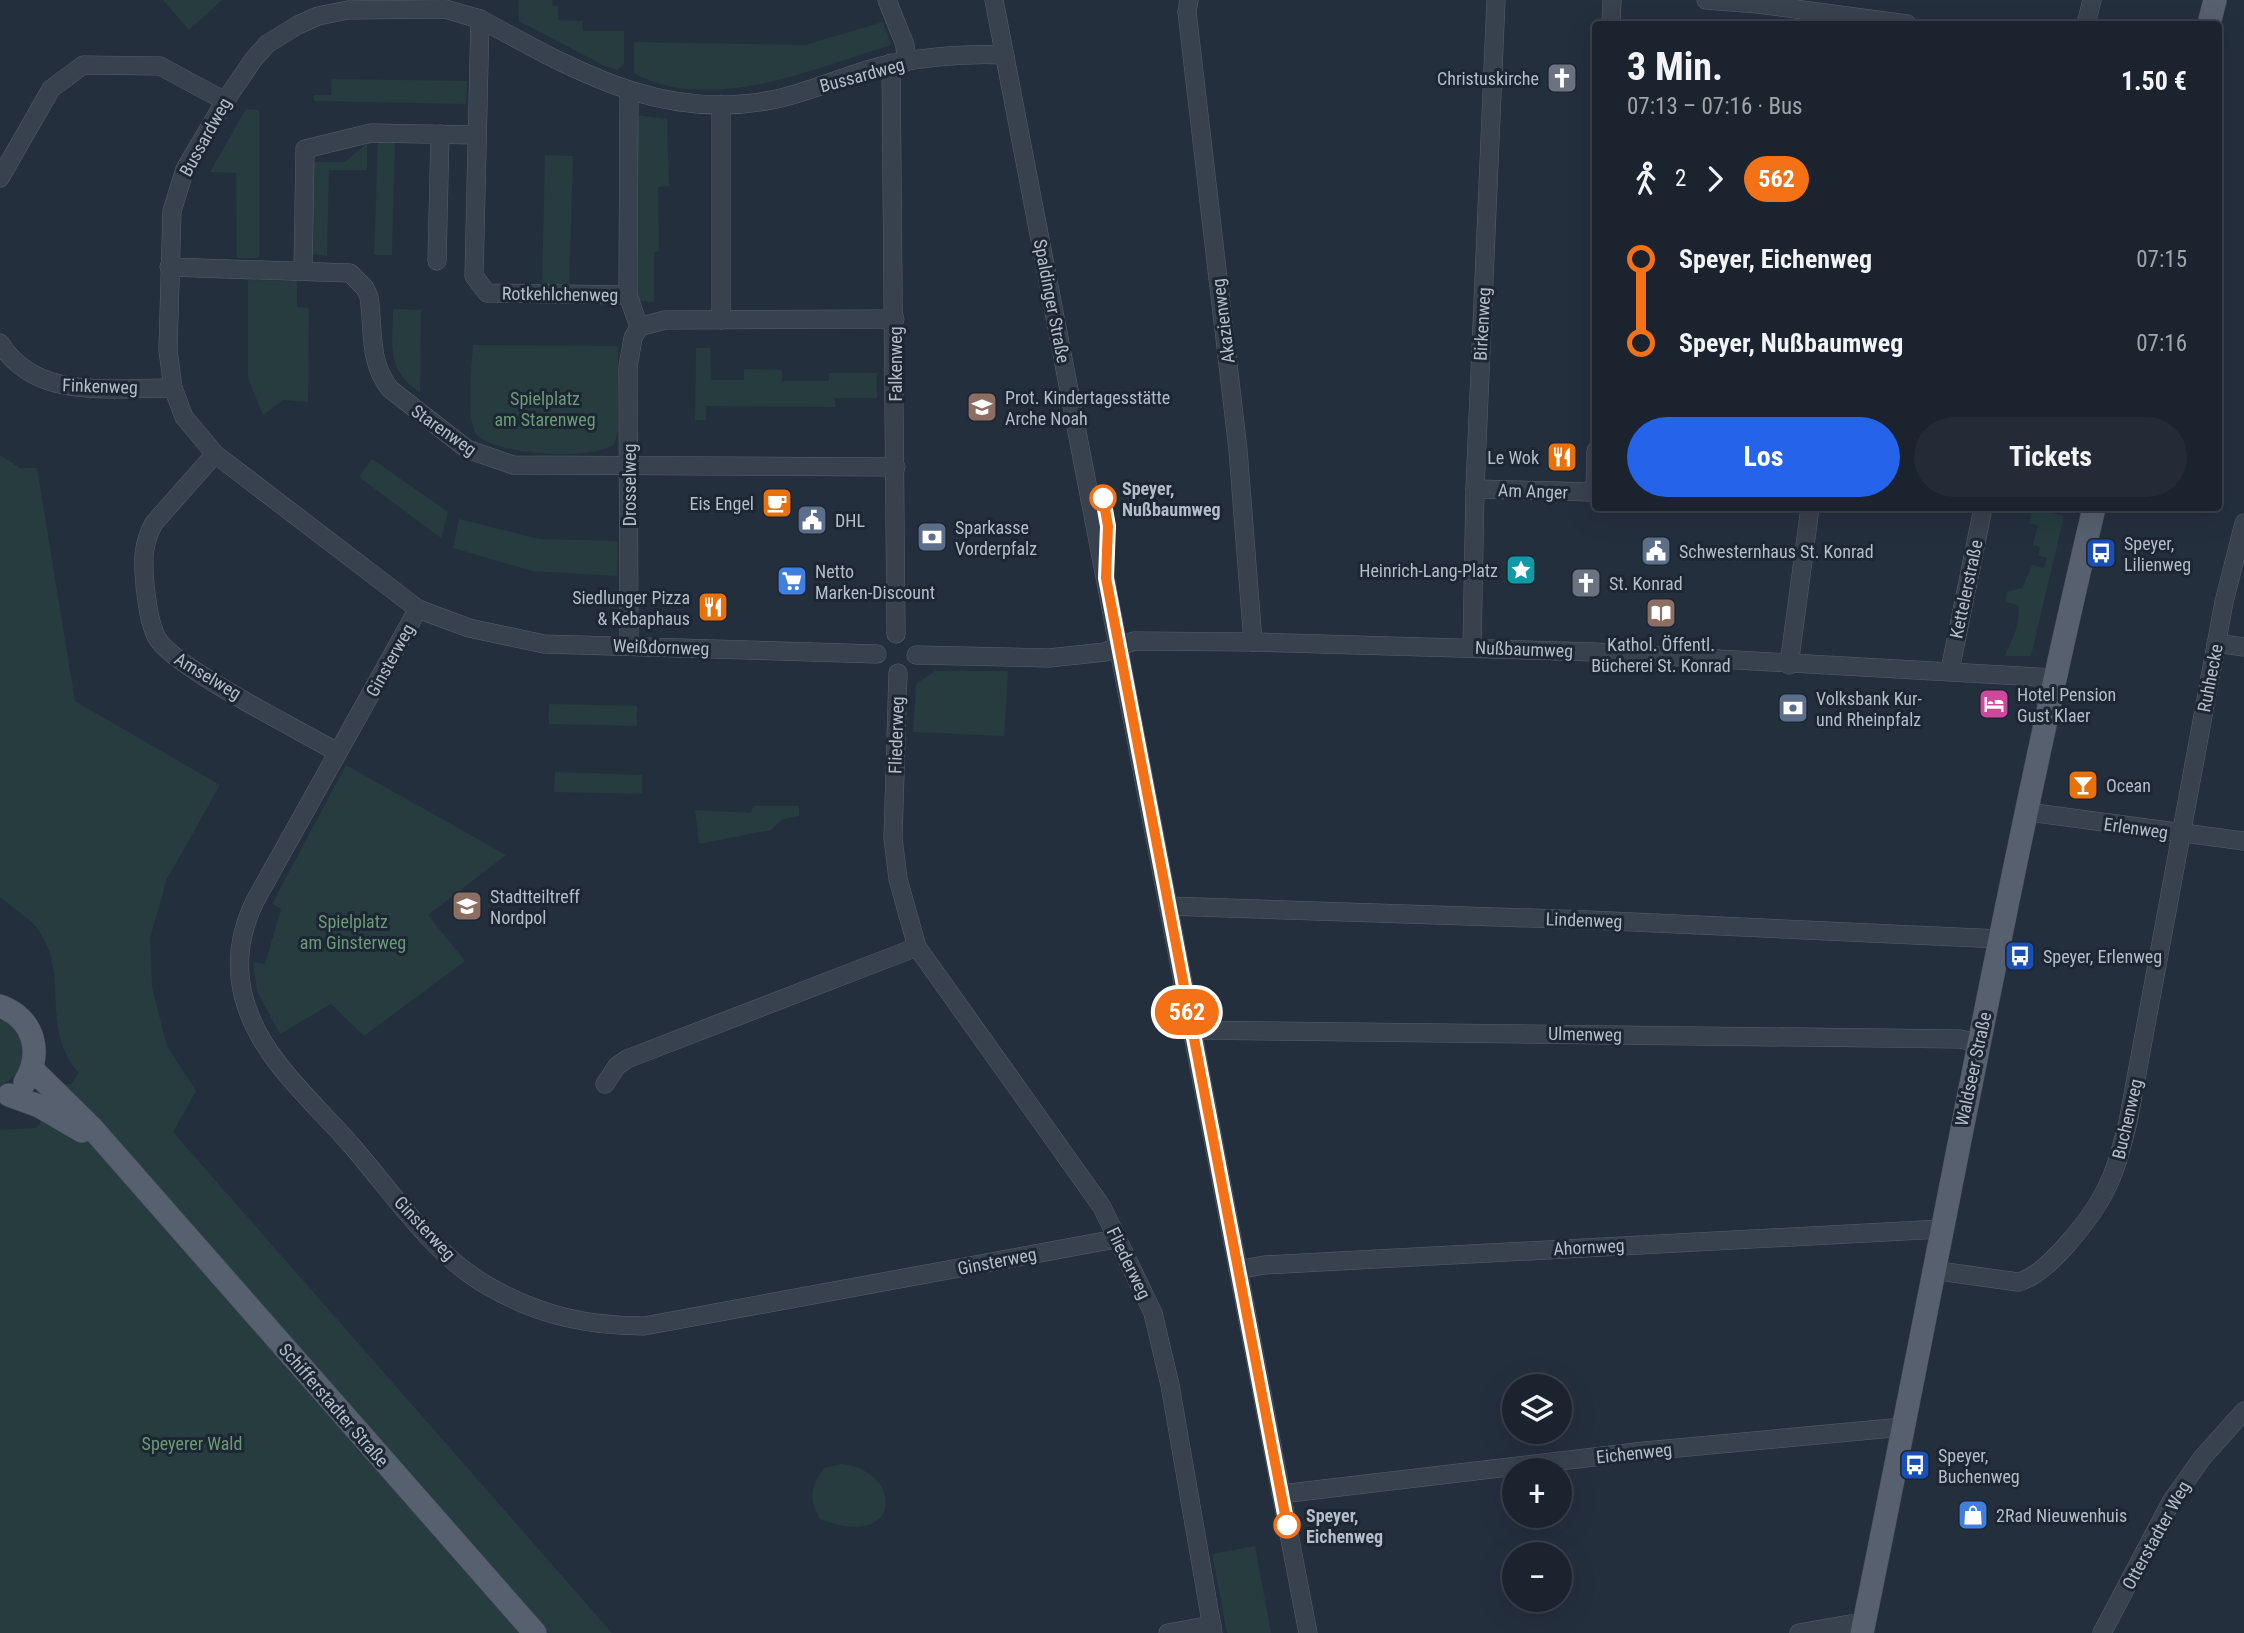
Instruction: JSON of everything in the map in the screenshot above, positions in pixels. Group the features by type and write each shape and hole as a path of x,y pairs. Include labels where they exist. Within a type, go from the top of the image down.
{"main road":[{"path":"2210,21 2215,0"},
{"name":"Waldseer Straße","path":"1863,1629 1932,1270 2000,939 2093,511"},
{"path":"0,1006 17,1014 32,1035 35,1058 25,1082 5,1097"},
{"name":"Schifferstadter Straße","path":"32,1069 92,1128 535,1633"},
{"name":"Schifferstadter Straße","path":"5,1097 39,1106 76,1126 134,1178"}],"street":[{"name":"Falkenweg","path":"887,0 905,46 899,63 895,319 896,634"},
{"name":"Spaldinger Straße","path":"994,0 1190,1030 1221,1169 1308,1633"},
{"name":"Akazienweg","path":"1189,0 1186,12 1238,450 1253,642"},
{"name":"Birkenweg","path":"1472,648 1475,489 1496,0"},
{"path":"1611,21 1612,0"},
{"path":"1706,0 1869,21"},
{"path":"2087,21 2092,0"},
{"name":"Bussardweg","path":"418,609 215,454 184,417 173,388 168,350 169,267 170,226 176,192 185,169 225,100 267,44 318,16 365,4 445,9 480,19 573,70 629,91 679,103 721,105 783,97 899,63 1004,55"},
{"name":"Rotkehlchenweg","path":"480,19 474,276 487,293 628,295"},
{"path":"0,178 51,89 83,65 160,66 225,100"},
{"path":"629,91 628,295 639,327 665,320 895,319"},
{"path":"721,105 721,320"},
{"path":"303,270 305,149 371,133 477,135"},
{"path":"437,261 440,134"},
{"name":"Starenweg","path":"169,267 342,271 359,280 369,297 372,341 381,378 408,406 467,449 513,465 895,467"},
{"name":"Drosselweg","path":"629,646 629,359 633,338 639,327"},
{"name":"Finkenweg","path":"0,343 26,372 63,387 173,388"},
{"name":"Amselweg","path":"215,454 154,523 146,536 144,568 151,620 157,637 180,662 337,752"},
{"name":"Am Anger","path":"1475,489 1587,492 1592,489"},
{"path":"1789,665 1810,511"},
{"name":"Kettelerstraße","path":"1950,670 1982,511"},
{"name":"Ruhhecke","path":"2182,834 2216,643 2244,523"},
{"name":"Weißdornweg","path":"418,609 509,638 544,644 877,654"},
{"name":"Ginsterweg","path":"418,609 245,921 239,964 246,1007 268,1051 444,1251 488,1286 567,1321 609,1326 644,1326 1116,1239"},
{"path":"898,673 886,670 877,654 883,640 896,634 910,639 916,655 1049,657 1105,652 1119,647"},
{"name":"Nußbaumweg","path":"1119,647 1141,641 1253,642 1595,652 2055,678"},
{"path":"2216,643 2244,647"},
{"name":"Fliederweg","path":"916,655 909,669 898,673 893,838 898,879 917,947 1102,1207 1146,1298 1170,1385 1212,1629"},
{"name":"Erlenweg","path":"2028,812 2244,841"},
{"name":"Buchenweg","path":"1932,1270 2018,1282 2028,1280 2057,1254 2099,1203 2114,1171 2128,1122 2182,834"},
{"name":"Lindenweg","path":"1168,906 1603,921 2000,939"},
{"path":"604,1084 617,1066 627,1059 917,947"},
{"name":"Ulmenweg","path":"1190,1030 1960,1039 1979,1043"},
{"name":"Ahornweg","path":"1238,1270 1264,1265 1941,1229"},
{"name":"Otterstadter Weg","path":"2102,1633 2171,1502 2202,1458 2244,1411"},
{"name":"Eichenweg","path":"1281,1494 1645,1451 1903,1427"},
{"path":"1799,1633 1850,1624 1863,1629"},
{"path":"1168,1633 1212,1629"}],"green space":[{"path":"163,0 222,0 189,30"},
{"path":"518,0 553,0 552,5 558,6 558,20 582,21 583,31 624,31 624,64 617,70 603,65 519,21"},
{"path":"883,22 891,45 763,83 729,89 696,90 664,85 634,73 634,42 805,45"},
{"path":"332,79 467,81 466,104 314,101 314,95 331,95"},
{"path":"246,109 259,110 259,258 237,258 236,173 210,172"},
{"path":"635,115 667,119 669,186 658,187 659,251 654,252 654,302 640,301 635,291"},
{"path":"378,141 395,142 392,255 374,255"},
{"path":"367,143 367,170 329,170 327,256 312,254 312,162 345,162"},
{"path":"545,155 573,156 569,288 542,287"},
{"path":"248,280 297,281 297,307 309,308 308,402 283,400 263,415 248,378"},
{"path":"393,309 421,310 420,392 409,384 396,366 392,345"},
{"name":"Spielplatz am Starenweg","path":"473,345 618,346 618,432 614,444 587,453 566,454 520,451 484,440 475,432 472,424 470,390"},
{"path":"696,348 710,348 711,380 744,380 744,369 782,370 782,381 829,381 829,373 877,373 877,398 835,398 835,407 706,406 706,420 695,420"},
{"name":"Speyerer Wald","path":"0,455 20,468 37,468 75,701 220,785 167,879 150,938 152,987 167,1046 196,1091 173,1132 612,1633 0,1633 0,1130 36,1128 53,1107 59,1086 71,1084 79,1073 67,1057 61,1040 49,951 33,924 0,897"},
{"path":"372,459 448,512 441,538 359,477"},
{"path":"2032,511 2064,516 2031,656 2005,656 2015,632 2019,612 2018,605 2005,602 2007,592 2022,588 2032,565 2044,568 2047,558 2038,555 2040,547 2033,545 2038,525 2029,523"},
{"path":"459,519 539,539 618,541 617,576 532,571 453,548"},
{"path":"935,671 1008,671 1004,736 913,732 916,684"},
{"path":"549,704 637,706 637,726 549,724"},
{"name":"Spielplatz am Ginsterweg","path":"346,765 506,855 428,915 465,961 364,1036 331,1004 280,1034 257,991 253,962 265,964 281,909 272,904"},
{"path":"555,772 642,775 642,794 554,792"},
{"path":"753,806 799,806 799,816 783,819 771,830 699,844 695,810 751,813"},
{"path":"0,1014 17,1031 24,1051 19,1070 0,1086"},
{"path":"841,1464 857,1467 879,1483 886,1504 883,1514 876,1521 853,1527 820,1519 813,1499 816,1481 824,1468"},
{"path":"1255,1546 1271,1633 1227,1633 1212,1554"}],"bus line":[{"name":"562","path":"1103,498 1108,526 1106,578 1190,1030 1221,1169 1287,1525"}],"place":[{"name":"Christuskirche","path":"1562,78"},
{"name":"Prot. Kindertagesstätte Arche Noah","path":"982,407"},
{"name":"Le Wok","path":"1562,457"},
{"name":"Speyer, Nußbaumweg","path":"1103,498"},
{"name":"Eis Engel","path":"777,503"},
{"name":"DHL","path":"812,520"},
{"name":"Sparkasse Vorderpfalz","path":"932,537"},
{"name":"Schwesternhaus St. Konrad","path":"1656,551"},
{"name":"Speyer, Lilienweg","path":"2101,553"},
{"name":"Heinrich-Lang-Platz","path":"1521,570"},
{"name":"Netto Marken-Discount","path":"792,581"},
{"name":"St. Konrad","path":"1586,583"},
{"name":"Siedlunger Pizza & Kebaphaus","path":"713,607"},
{"name":"Kathol. Öffentl. Bücherei St. Konrad","path":"1661,613"},
{"name":"Hotel Pension Gust Klaer","path":"1994,704"},
{"name":"Volksbank Kur- und Rheinpfalz","path":"1793,708"},
{"name":"Ocean","path":"2083,785"},
{"name":"Stadtteiltreff Nordpol","path":"467,906"},
{"name":"Speyer, Erlenweg","path":"2020,956"},
{"name":"Speyer, Buchenweg","path":"1915,1465"},
{"name":"2Rad Nieuwenhuis","path":"1973,1515"},
{"name":"Speyer, Eichenweg","path":"1287,1525"}]}
